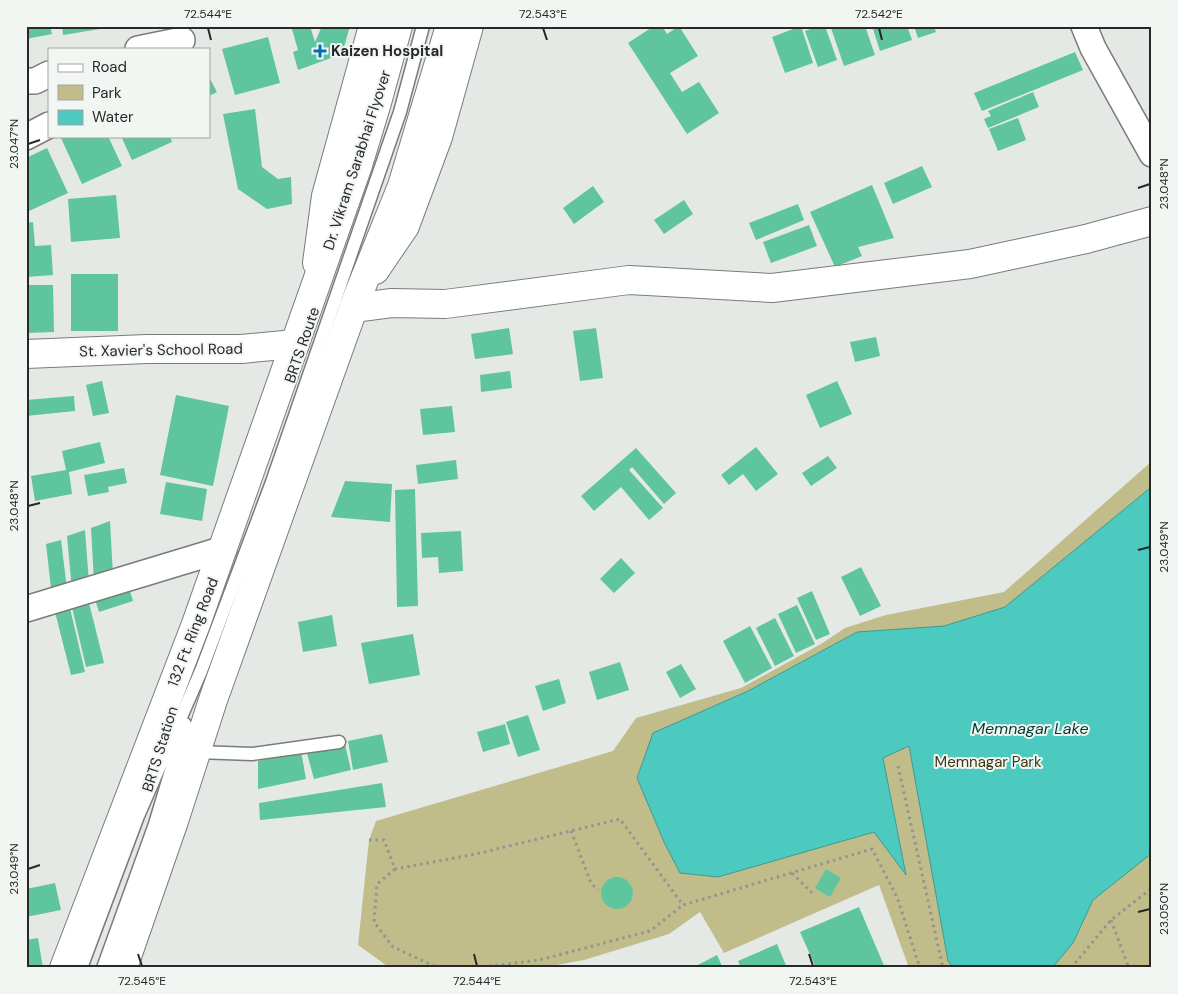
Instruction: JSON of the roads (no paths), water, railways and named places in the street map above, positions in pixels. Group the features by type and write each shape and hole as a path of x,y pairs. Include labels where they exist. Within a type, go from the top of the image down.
{"main road":[{"path":"313,294 326,196 373,26"},
{"name":"Dr. Vikram Sarabhai Flyover","path":"313,294 358,165 398,26"},
{"path":"123,968 174,821 213,700 355,303 402,186 450,26"},
{"path":"355,303 405,226 438,137 469,26"},
{"path":"355,303 445,304 629,280 782,287 970,264 1086,239 1152,222"},
{"name":"132 Ft. Ring Road","path":"64,968 224,549 313,294"},
{"name":"St. Xavier's School Road","path":"26,354 147,349 241,349 295,344"}],"street":[{"path":"1084,26 1093,48 1152,154"},
{"path":"142,48 179,38"},
{"path":"26,81 35,81 48,74"},
{"path":"26,137 48,126"},
{"path":"26,609 224,549"}],"lane":[{"name":"BRTS Route","path":"200,672 272,482 400,112 423,26"},
{"name":"BRTS Station","path":"81,968 138,816 200,672"},
{"name":"BRTS Station","path":"104,968 155,824 200,672"},
{"path":"196,752 252,754 339,742"}],"water":[{"name":"Memnagar Lake","path":"1152,485 1152,853 1093,900 1073,943 1052,968 954,968 948,961 909,746 883,758 906,875 874,832 718,877 680,873 664,842 637,778 653,733 748,691 857,632 944,626 1005,607"}],"place":[{"name":"Kaizen Hospital","path":"320,51"}],"park label":[{"name":"Memnagar Park","path":"988,762"}]}
